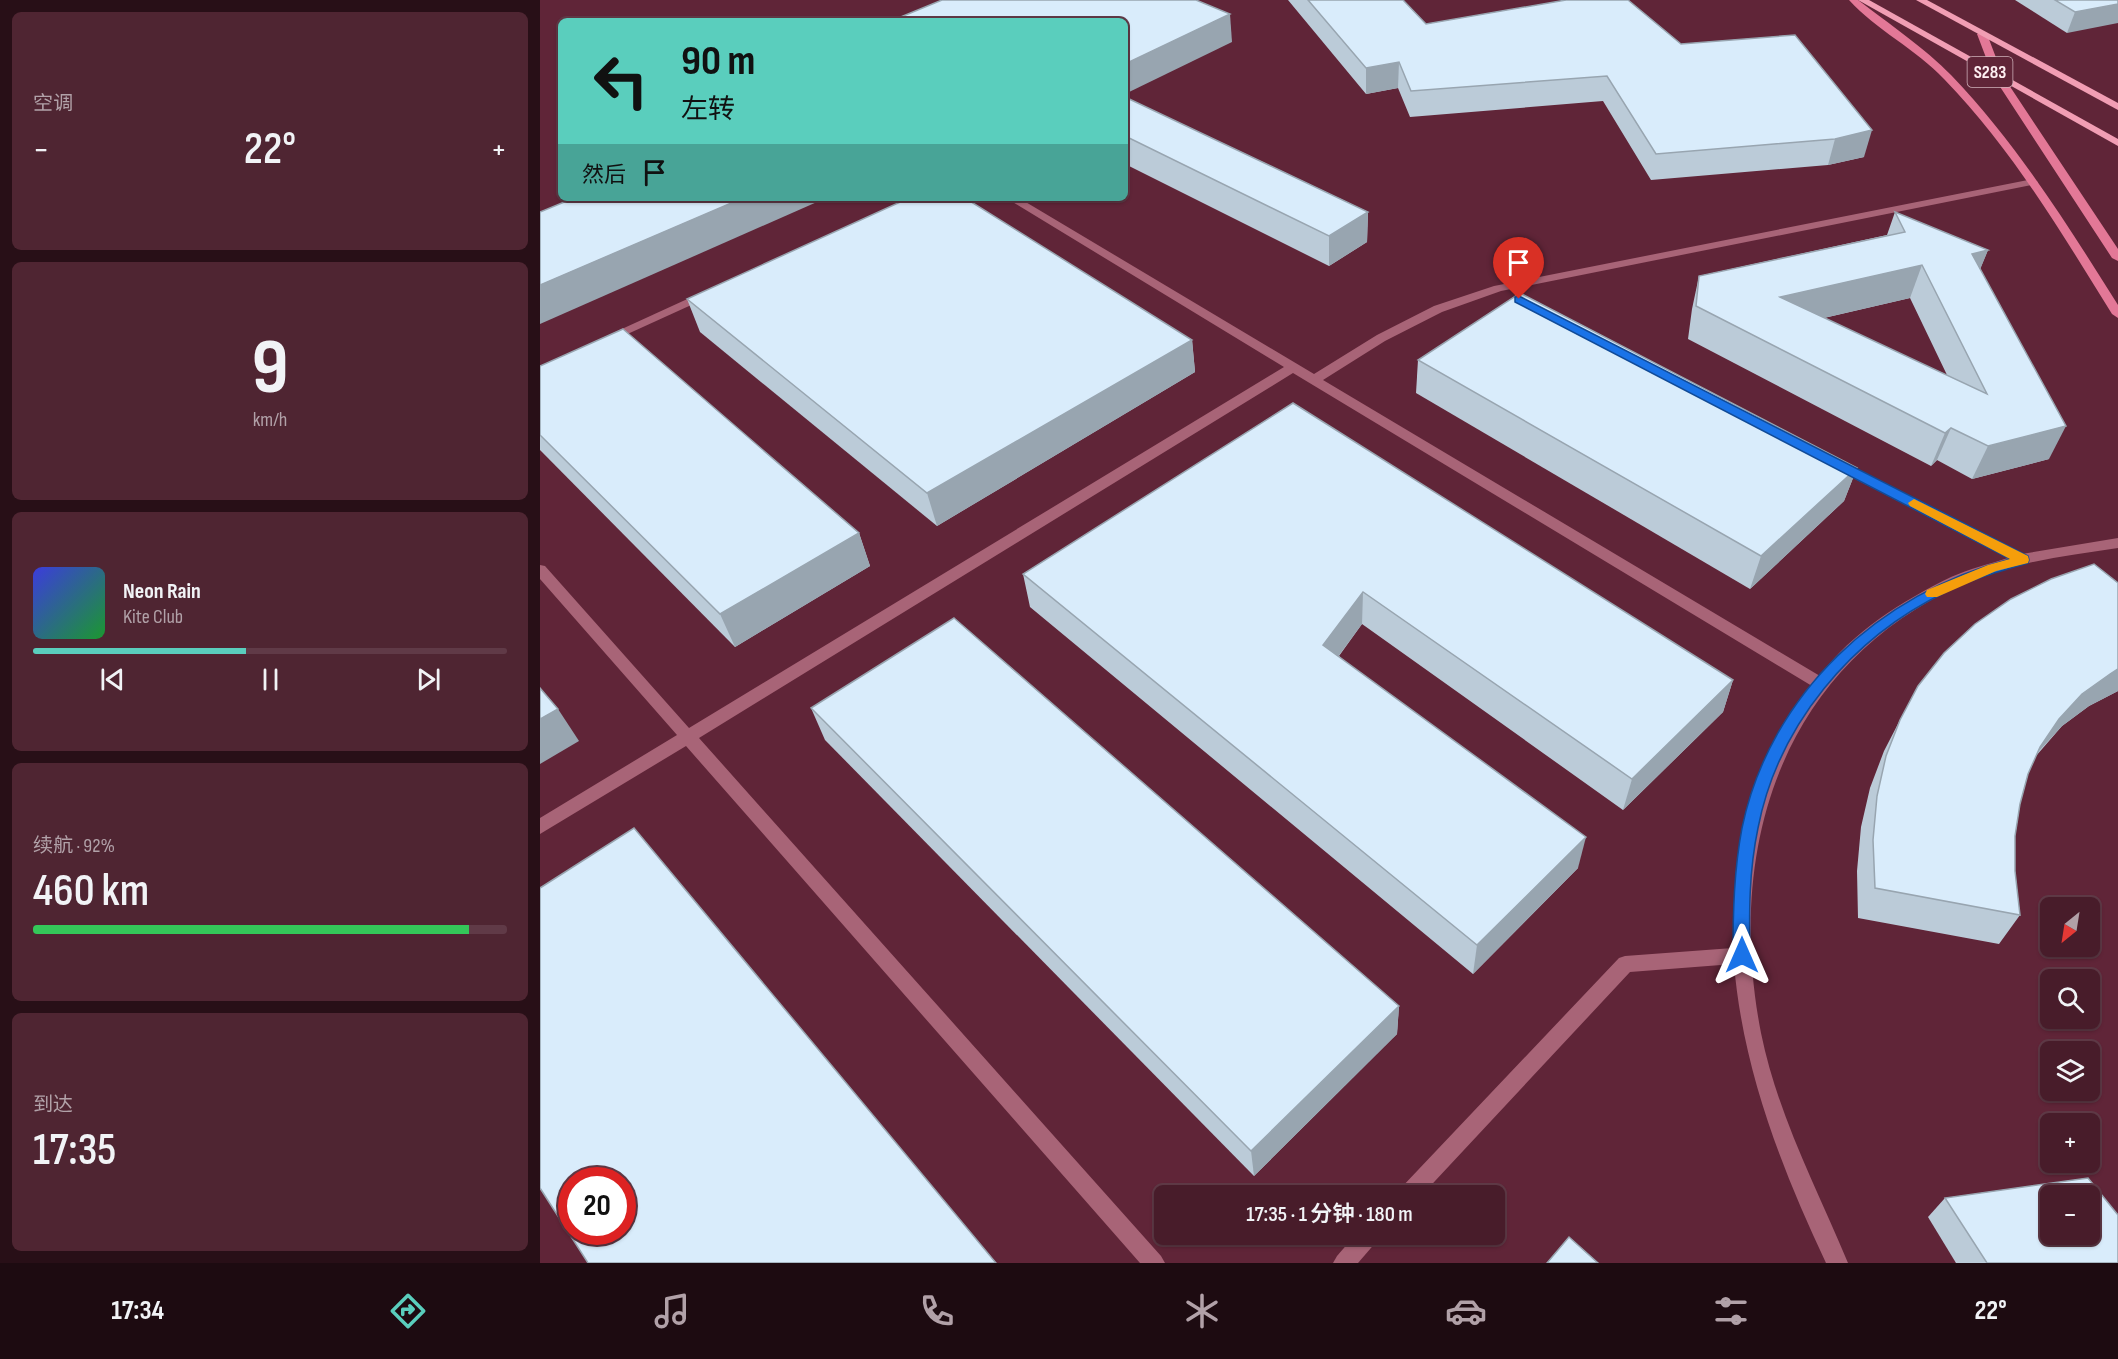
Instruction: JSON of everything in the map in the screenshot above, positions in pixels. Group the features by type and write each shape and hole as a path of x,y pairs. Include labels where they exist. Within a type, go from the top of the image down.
{"main road":[{"path":"1852,0 1946,75 1988,122 2033,182 2118,314"},
{"name":"S283","path":"1862,0 2118,143"},
{"name":"S283","path":"1920,0 2118,107"},
{"path":"1982,34 1998,76 2118,258"}],"lane":[{"path":"1314,380 1381,338 1438,309 1498,288 2033,182"},
{"path":"1016,201 1819,683"},
{"path":"1498,288 1519,299"},
{"path":"594,344 714,291"},
{"path":"540,827 1293,367"},
{"path":"1823,457 2023,560"},
{"path":"1837,1263 1803,1194 1771,1109 1751,1029 1742,955 1741,888 1750,827 1771,763 1790,725 1819,683 1854,646 1896,614 1941,588 1992,568 2047,553 2118,543"},
{"path":"540,570 1154,1263"},
{"path":"1417,1185 1624,964 1742,955"},
{"path":"1344,1263 1360,1245"}],"building":[{"path":"942,0 1196,0 1230,14 1128,63 1128,18 898,18"},
{"path":"1308,0 1403,0 1426,24 1566,0 1628,0 1681,44 1795,35 1872,130 1835,139 1656,154 1607,76 1411,91 1399,62 1366,68"},
{"path":"2055,0 2118,0 2118,4 2075,12"},
{"path":"1128,98 1368,212 1329,236 1128,137"},
{"path":"567,201 736,201 540,285 540,212"},
{"path":"902,201 970,201 1192,340 927,493 687,299"},
{"path":"1895,212 1988,250 1972,254 2066,426 1988,446 1951,428 1945,433 1696,306 1699,276 1905,232","holes":["1922,265 1987,394 1780,297"]},
{"path":"1520,293 1857,468 1761,556 1418,360"},
{"path":"623,329 859,533 720,614 540,435 540,366"},
{"path":"1293,403 1733,680 1632,779 1363,592 1323,645 1586,837 1477,945 1023,574"},
{"path":"2094,564 2118,583 2118,669 2082,694 2059,719 2040,747 2028,774 2015,836 2015,871 2020,915 1875,888 1873,840 1877,796 1886,756 1900,720 1918,686 1944,653 1975,624 2011,599 2051,579"},
{"path":"954,618 1399,1006 1251,1151 811,708"},
{"path":"540,688 558,709 540,719"},
{"path":"634,828 996,1263 588,1263 576,1245 636,1245 636,1167 558,1167 558,1216 540,1188 540,888"},
{"path":"2088,1178 2094,1185 2040,1185 2040,1245 2100,1245 2100,1193 2118,1215 2118,1263 1987,1263 1945,1198"},
{"path":"1569,1237 1598,1263 1547,1263"}],"slow traffic":[{"path":"1914,503 2023,560 1992,568 1941,588 1932,594"}],"route":[{"path":"1519,299 2023,560 1992,568 1941,588 1896,614 1854,646 1819,683 1790,725 1767,773 1750,827 1741,888 1742,955"}]}
